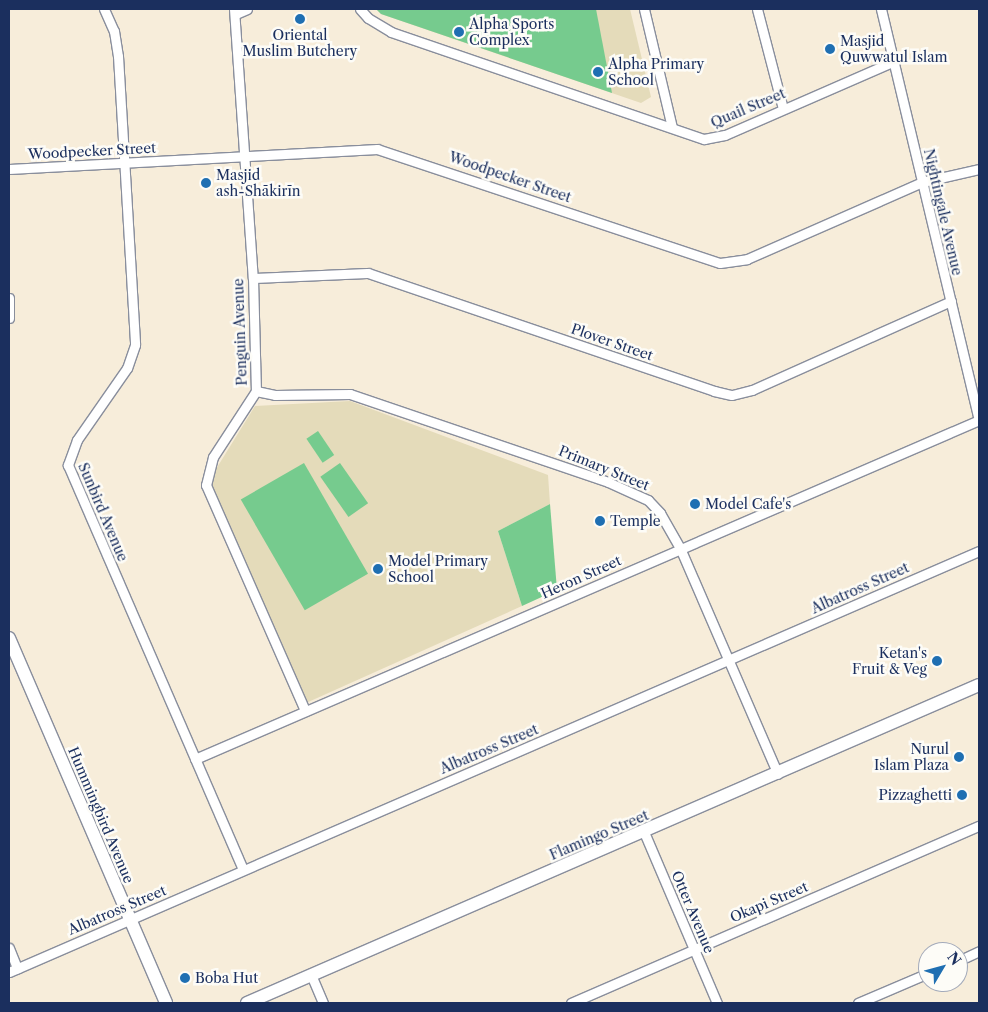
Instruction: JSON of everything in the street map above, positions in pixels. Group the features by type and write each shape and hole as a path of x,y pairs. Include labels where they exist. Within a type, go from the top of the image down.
{"street":[{"name":"Sunbird Avenue","path":"104,9 116,41 135,345 127,368 77,440 68,465 243,870"},
{"path":"235,11 247,9"},
{"name":"Quail Street","path":"360,9 368,18 391,32 710,139 894,60"},
{"path":"644,9 672,127"},
{"path":"757,9 783,109"},
{"name":"Nightingale Avenue","path":"881,9 979,420"},
{"name":"Penguin Avenue","path":"235,11 253,278 256,391 213,457 206,484 305,711"},
{"name":"Woodpecker Street","path":"9,169 244,155 388,150 720,263 747,258 922,182 979,169"},
{"name":"Plover Street","path":"253,278 368,273 714,392 732,395 752,390 951,301"},
{"path":"9,298 9,318"},
{"name":"Primary Street","path":"256,391 274,395 350,394 608,482 642,496 654,505 680,548 778,774"},
{"name":"Heron Street","path":"195,759 979,420"},
{"name":"Albatross Street","path":"13,970 979,551"},
{"name":"Hummingbird Avenue","path":"9,638 166,1003"},
{"name":"Flamingo Street","path":"247,1003 312,977 963,694 979,685"},
{"name":"Flamingo Street","path":"963,694 979,691"},
{"name":"Okapi Street","path":"570,1003 979,826"},
{"name":"Otter Avenue","path":"644,832 717,1003"},
{"path":"9,948 13,970"},
{"path":"312,977 323,1003"},
{"path":"858,1003 918,977"}],"shaded area":[{"name":"Alpha Primary School","path":"376,9 630,9 651,97 641,103 381,14"},
{"name":"Model Primary School","path":"350,401 548,475 550,504 498,531 522,606 306,703 208,482 255,406"}],"green space":[{"name":"Alpha Primary School","path":"376,9 596,9 612,93 381,14"},
{"path":"318,431 334,455 323,463 306,439"},
{"path":"304,463 368,574 305,610 241,500"},
{"path":"340,463 368,503 348,517 320,477"},
{"path":"550,504 557,590 522,606 498,531"}],"place":[{"name":"Oriental Muslim Butchery","path":"300,19"},
{"name":"Alpha Sports Complex","path":"459,32"},
{"name":"Masjid Quwwatul Islam","path":"830,49"},
{"name":"Alpha Primary School","path":"598,72"},
{"name":"Masjid ash-Shākirīn","path":"206,183"},
{"name":"Model Cafe's","path":"695,504"},
{"name":"Temple","path":"600,521"},
{"name":"Model Primary School","path":"378,569"},
{"name":"Ketan's Fruit & Veg","path":"937,661"},
{"name":"Nurul Islam Plaza","path":"959,757"},
{"name":"Pizzaghetti","path":"962,795"},
{"name":"Boba Hut","path":"185,978"}]}
